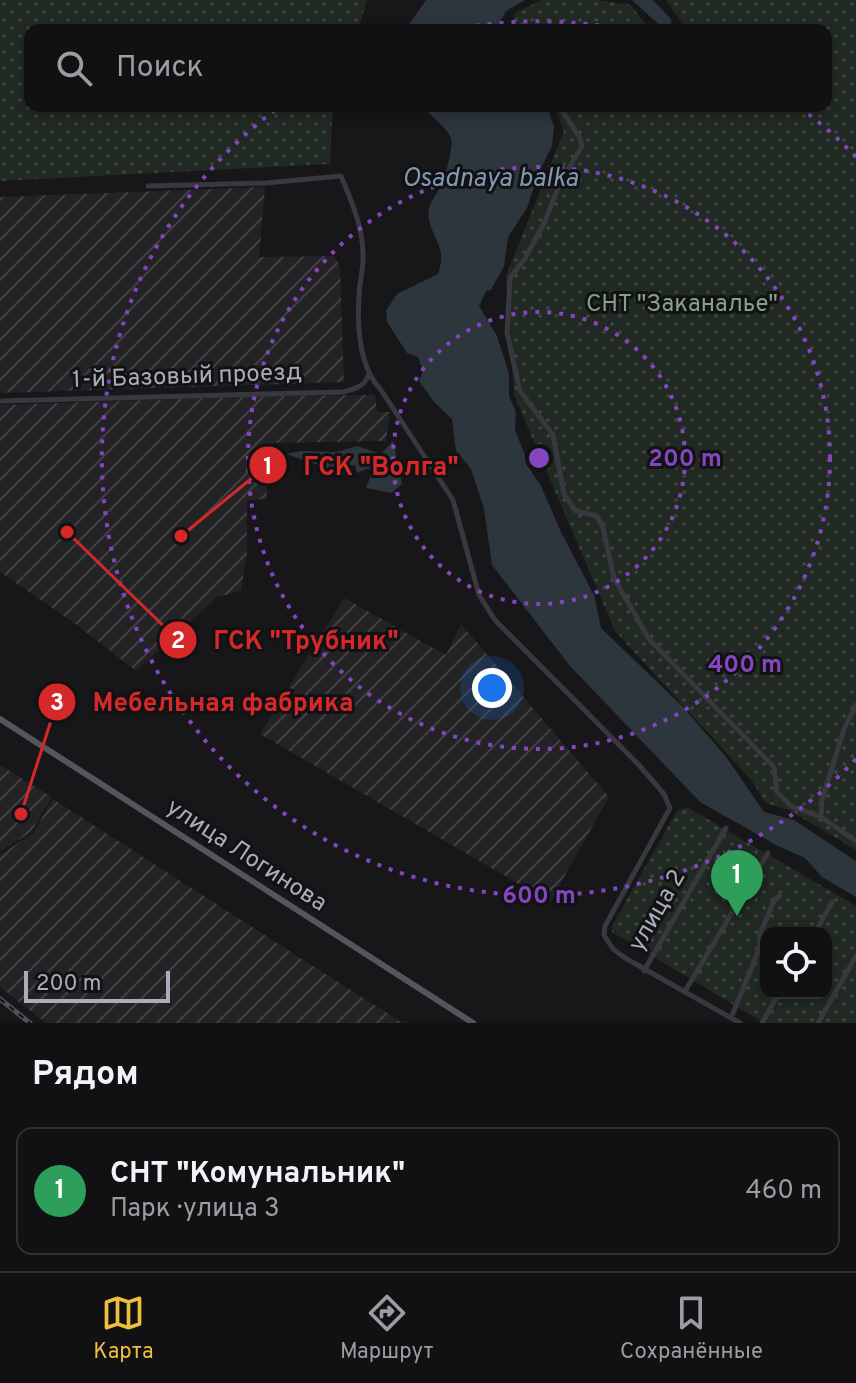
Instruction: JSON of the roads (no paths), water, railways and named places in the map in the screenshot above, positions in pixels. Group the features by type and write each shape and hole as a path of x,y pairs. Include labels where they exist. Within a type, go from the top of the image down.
{"main road":[{"name":"улица Логинова","path":"0,719 473,1023"}],"street":[{"path":"563,112 582,146 560,183 526,257 510,278 507,333 520,391 553,435 564,494 576,511 597,516 603,528 614,578 649,639 774,767 777,792 791,806 821,817 856,841"},
{"path":"148,186 266,183 341,176 357,214 363,258 359,296 360,336 368,375 453,500 479,595 490,613 656,784 670,808 605,926 604,935 613,949 644,971 740,1023"},
{"name":"1-й Базовый проезд","path":"0,401 343,392 365,382 368,375"},
{"path":"821,817 822,800 844,729 856,705"},
{"name":"улица 2","path":"644,971 726,828"},
{"path":"685,991 768,853"},
{"path":"731,1018 756,957 760,934 774,901 780,895"},
{"path":"818,927 832,902"},
{"path":"818,1023 856,956"},
{"path":"762,1023 776,999"}],"water":[{"path":"426,0 525,0 506,11 498,24 409,24"},
{"path":"632,0 653,0 671,19 671,24 658,24"},
{"name":"Osadnaya balka","path":"427,112 549,112 554,127 552,146 527,208 508,237 504,266 479,306 497,336 509,374 509,396 516,412 515,430 532,473 594,595 601,628 683,707 727,758 764,812 794,820 856,861 856,897 822,877 805,858 700,802 570,666 492,565 484,509 471,469 456,451 452,419 419,381 423,371 418,357 407,353 387,322 386,310 397,294 438,274 441,258 429,220 429,210 445,176 450,154 452,142 445,129"},
{"path":"393,441 402,484 391,493 366,488 373,470 370,468 357,473 355,465 327,468 286,454 301,451 337,452 357,446 381,454"}],"railway":[{"path":"0,999 30,1023"}],"place":[{"name":"ГСК \"Трубник\"","path":"67,532"},
{"name":"ГСК \"Волга\"","path":"181,536"},
{"name":"Мебельная фабрика","path":"21,814"},
{"name":"СНТ \"Комунальник\"","path":"737,916"}],"park label":[{"name":"СНТ \"Заканалье\"","path":"682,305"}]}
